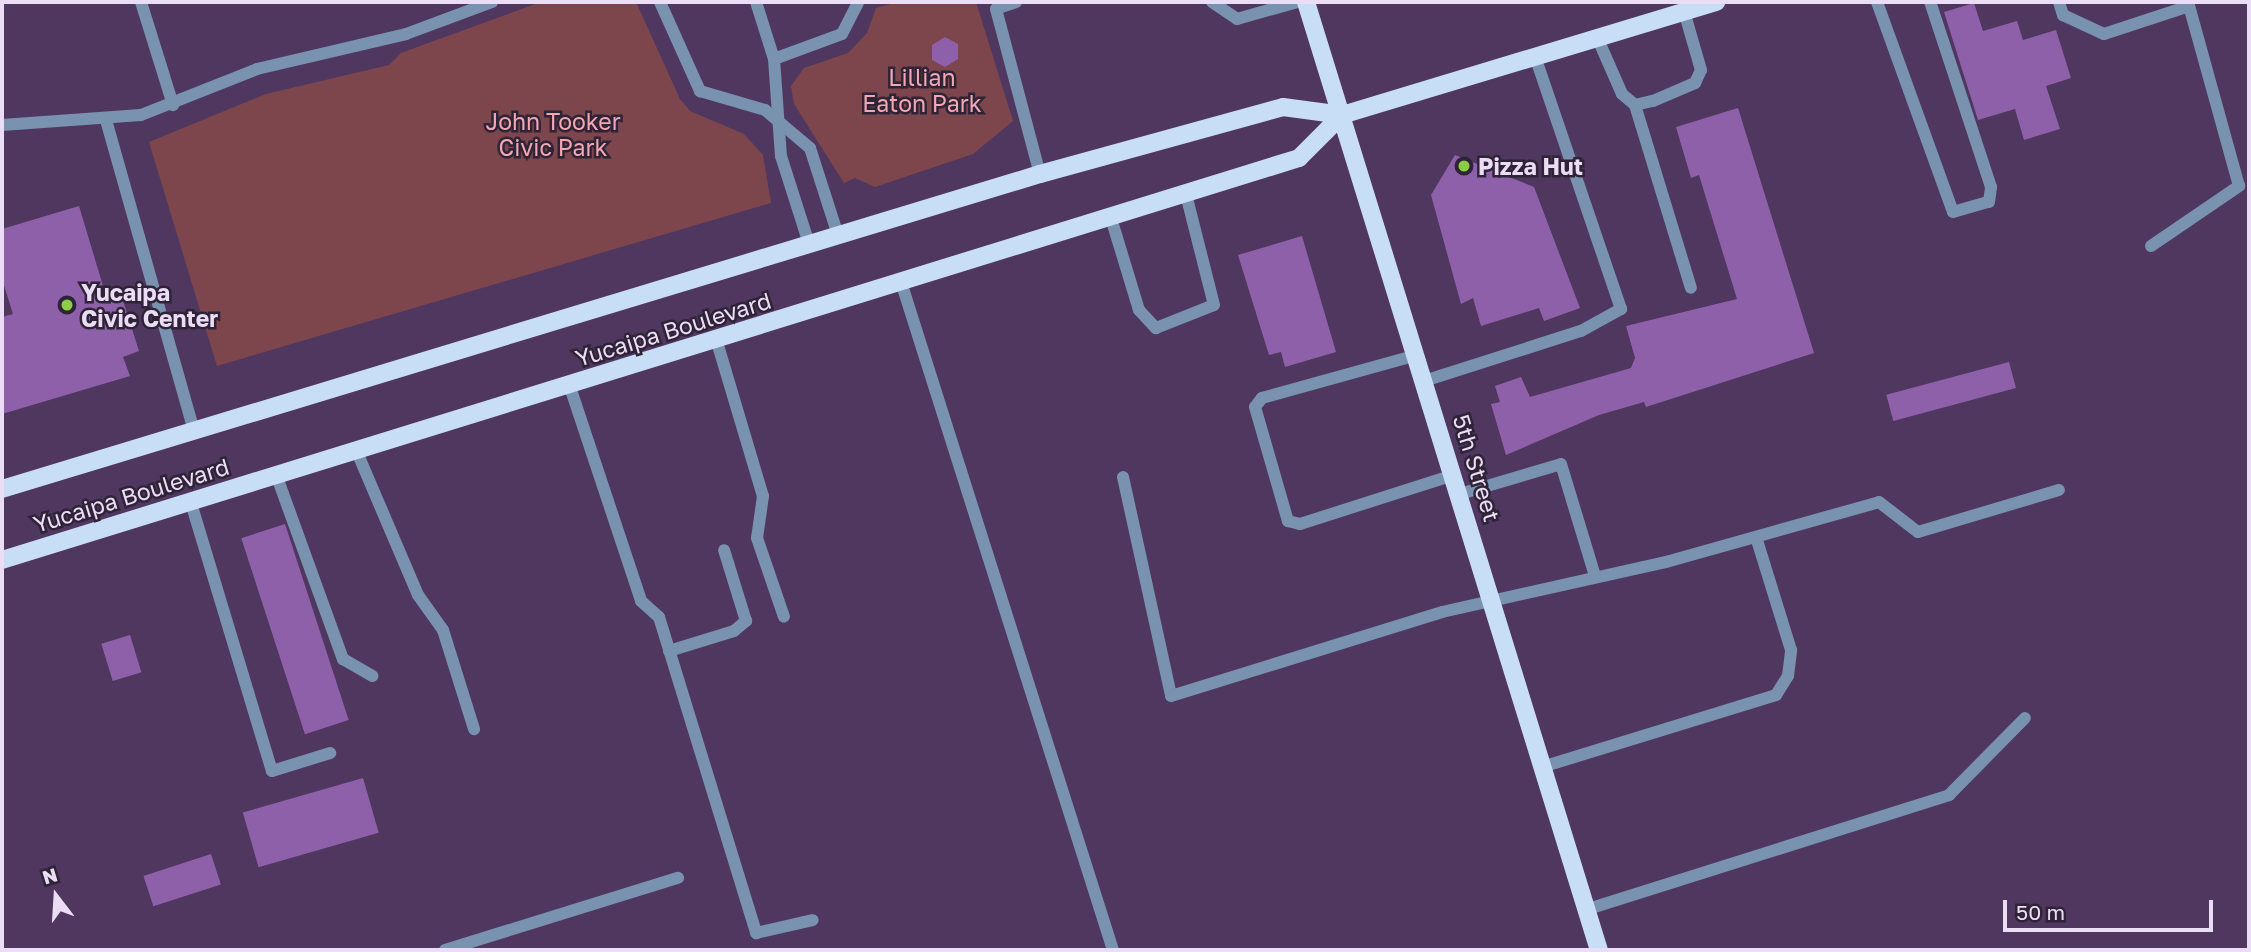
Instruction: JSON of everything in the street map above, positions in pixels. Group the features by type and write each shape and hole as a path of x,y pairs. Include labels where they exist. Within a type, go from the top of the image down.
{"main road":[{"name":"5th Street","path":"1306,2 1599,950"},
{"name":"Yucaipa Boulevard","path":"2,489 1040,174 1283,107 1342,115 1716,2"},
{"name":"Yucaipa Boulevard","path":"2,560 902,285 1299,158 1342,115"}],"street":[{"path":"141,2 173,105"},
{"path":"2,125 106,120 173,105 257,69 406,34 492,2"},
{"path":"660,2 700,91 781,120 810,148 838,235"},
{"path":"756,2 774,59 781,120 781,156 809,244"},
{"path":"774,59 842,34 858,2"},
{"path":"1016,2 995,6 1040,174"},
{"path":"1212,2 1237,19 1297,2"},
{"path":"1877,2 1944,203 1953,212 1989,202 1991,187 1930,2"},
{"path":"2059,2 2063,15 2104,34 2189,4 2239,186 2151,247"},
{"path":"1635,105 1695,83 1701,70 1684,11"},
{"path":"1597,37 1622,94 1635,105 1691,288"},
{"path":"1424,381 1581,331 1621,309 1535,57"},
{"path":"106,120 194,430"},
{"path":"1111,218 1139,310 1156,328 1214,305 1186,194"},
{"path":"902,285 1113,950"},
{"path":"717,342 763,496 757,538 784,617"},
{"path":"1416,355 1262,398 1255,407 1288,521 1300,524 1454,475"},
{"path":"570,387 641,601 659,617 756,933 813,920"},
{"path":"357,452 418,595 443,630 474,729"},
{"path":"1460,494 1561,464 1595,576"},
{"path":"277,477 344,659 373,676"},
{"path":"1123,477 1171,696 1492,601 1756,537 1879,502 1918,532 2059,490"},
{"path":"191,503 272,771 330,753"},
{"path":"1542,767 1776,695 1788,676 1791,650 1756,537"},
{"path":"669,651 734,631 746,621 724,550"},
{"path":"1585,910 1949,794 2025,718"},
{"path":"445,950 678,878"}],"green space":[{"name":"John Tooker Civic Park","path":"541,2 636,2 680,99 690,111 744,134 763,155 771,203 217,366 149,142 266,94 389,65 401,53"},
{"name":"Lillian Eaton Park","path":"898,2 976,2 1013,121 973,154 875,187 855,178 844,183 794,104 791,86 804,68 848,53 867,33 876,8"}],"building":[{"path":"1974,3 1983,31 2017,21 2023,40 2056,30 2071,78 2046,86 2060,129 2024,140 2015,109 1978,120 1944,12"},
{"path":"945,37 958,44 958,59 945,67 932,60 932,45"},
{"path":"1738,108 1814,353 1646,407 1644,402 1599,415 1506,455 1491,404 1500,402 1495,386 1521,377 1530,397 1631,368 1635,358 1626,326 1737,299 1699,175 1691,178 1676,127"},
{"path":"1455,155 1534,187 1580,308 1544,321 1539,308 1481,326 1473,298 1461,304 1431,195"},
{"name":"Yucaipa Civic Center","path":"79,206 106,296 120,291 139,351 123,357 130,376 2,414 2,317 13,314 2,279 2,229"},
{"path":"1302,236 1336,352 1285,367 1281,352 1269,355 1238,255"},
{"path":"2009,362 2016,388 1893,421 1886,395"},
{"path":"285,524 349,720 305,734 241,538"},
{"path":"130,635 141,672 113,681 101,644"},
{"path":"363,778 379,833 259,867 243,812"},
{"path":"211,854 221,884 153,906 143,876"}],"place":[{"name":"Pizza Hut","path":"1464,166"},
{"name":"Yucaipa Civic Center","path":"67,305"}]}
